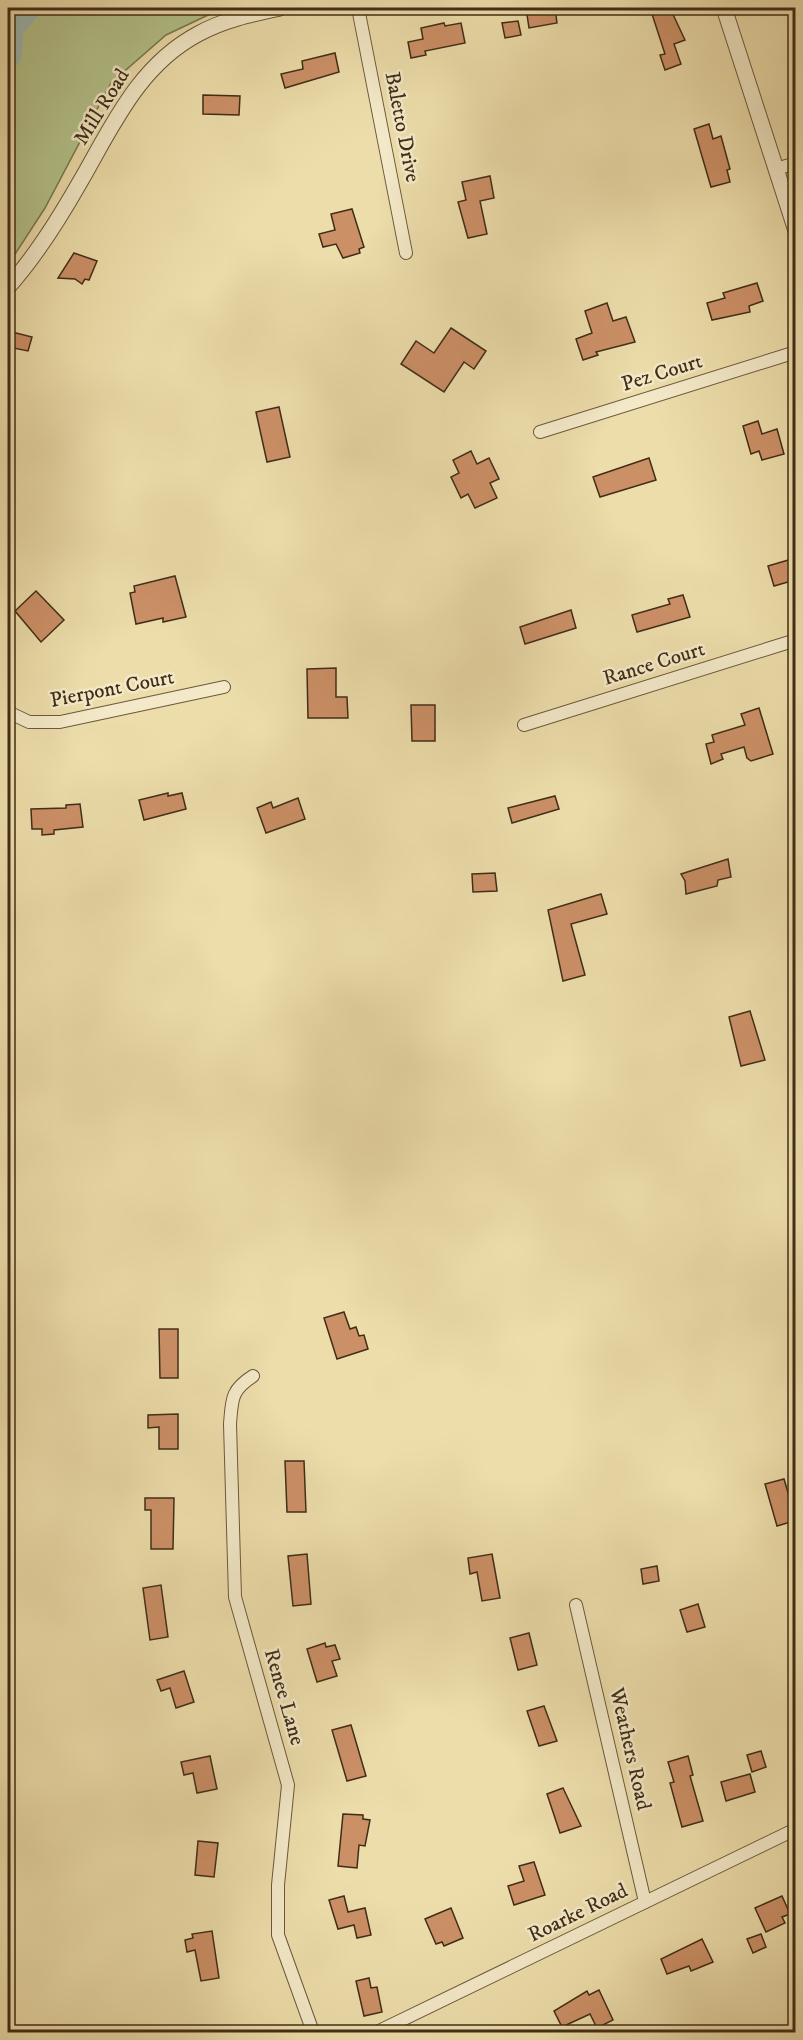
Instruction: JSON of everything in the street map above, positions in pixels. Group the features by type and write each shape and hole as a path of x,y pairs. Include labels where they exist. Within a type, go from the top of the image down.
{"street":[{"name":"Mill Road","path":"8,287 35,254 60,217 127,99 148,74 197,34 229,20 280,8"},
{"name":"Baletto Drive","path":"358,8 406,253"},
{"path":"724,8 795,231"},
{"path":"776,169 795,163"},
{"name":"Pez Court","path":"540,432 795,352"},
{"name":"Rance Court","path":"524,725 795,640"},
{"name":"Pierpont Court","path":"8,712 29,722 60,722 224,687"},
{"name":"Renee Lane","path":"253,1376 239,1385 232,1397 230,1424 235,1597 288,1785 278,1885 278,1935 313,2032"},
{"name":"Weathers Road","path":"576,1605 645,1902"},
{"name":"Roarke Road","path":"377,2032 795,1829"}],"green space":[{"path":"8,8 223,8 166,35 111,83 45,208 8,265"}],"building":[{"path":"526,8 555,8 557,23 529,28"},
{"path":"670,8 685,40 674,44 681,64 665,70 660,55 665,54 652,14"},
{"path":"518,21 521,35 505,38 502,23"},
{"path":"444,23 445,26 461,23 465,43 425,51 426,55 411,58 408,42 423,39 421,28"},
{"path":"335,53 339,72 285,88 281,74 303,69 302,61"},
{"path":"203,95 240,96 239,115 203,114"},
{"path":"709,124 713,139 721,136 730,169 727,170 730,182 711,187 694,129"},
{"path":"490,176 494,198 480,201 487,234 468,238 458,202 466,200 462,182"},
{"path":"352,209 364,247 359,249 360,253 343,258 336,244 323,247 319,234 335,230 331,214"},
{"path":"74,253 97,261 89,280 85,279 82,284 75,279 58,278"},
{"path":"757,283 763,301 749,306 750,312 712,320 707,303 725,298 723,293"},
{"path":"607,303 613,321 626,317 635,342 596,352 598,355 583,360 576,339 592,333 585,311"},
{"path":"451,328 486,351 474,369 464,362 444,392 401,364 416,341 434,353"},
{"path":"8,331 32,337 28,351 8,347"},
{"path":"279,407 290,457 267,462 256,412"},
{"path":"758,421 762,434 777,429 784,454 762,460 759,451 751,454 743,426"},
{"path":"471,451 477,464 489,458 499,479 490,483 497,498 475,508 468,494 461,498 451,477 459,473 453,460"},
{"path":"649,458 656,480 600,497 593,477"},
{"path":"795,558 795,580 774,586 768,566"},
{"path":"175,576 186,617 163,622 163,618 136,624 130,593 135,592 134,586"},
{"path":"36,591 64,620 41,642 15,611"},
{"path":"683,595 690,617 637,632 632,615 670,604 668,599"},
{"path":"571,610 576,628 525,644 520,627"},
{"path":"336,668 336,697 347,697 348,718 308,718 307,669"},
{"path":"411,705 435,705 435,741 412,741"},
{"path":"759,708 773,754 751,761 747,758 744,747 721,754 723,759 711,764 706,744 714,742 712,735 745,725 741,714"},
{"path":"168,793 168,796 182,793 186,809 144,820 139,800"},
{"path":"555,796 559,809 512,823 508,808"},
{"path":"298,798 305,819 266,833 257,808 271,802 273,808"},
{"path":"80,804 83,827 54,830 54,834 42,835 42,829 32,829 31,809 66,808 66,805"},
{"path":"728,859 731,877 718,880 717,886 686,894 685,881 681,874"},
{"path":"495,873 497,891 473,892 472,874"},
{"path":"601,894 607,914 571,924 585,975 563,981 548,910"},
{"path":"750,1011 765,1060 741,1066 729,1017"},
{"path":"344,1312 350,1329 356,1327 359,1336 364,1335 368,1349 337,1359 324,1318"},
{"path":"159,1329 178,1329 178,1378 160,1378"},
{"path":"178,1414 178,1449 159,1449 159,1427 148,1428 148,1415"},
{"path":"285,1461 304,1461 306,1512 287,1512"},
{"path":"784,1479 789,1496 795,1494 795,1512 792,1513 794,1521 777,1526 765,1484"},
{"path":"145,1498 174,1498 173,1549 151,1549 151,1510 145,1510"},
{"path":"307,1554 311,1604 293,1606 288,1556"},
{"path":"492,1554 500,1598 482,1601 477,1572 470,1574 468,1558"},
{"path":"657,1566 659,1581 643,1584 641,1569"},
{"path":"161,1585 168,1637 150,1640 143,1588"},
{"path":"698,1604 705,1627 687,1632 680,1610"},
{"path":"529,1633 537,1665 518,1670 510,1638"},
{"path":"325,1643 326,1647 335,1645 340,1659 332,1661 337,1676 317,1682 307,1649"},
{"path":"184,1671 194,1702 176,1708 170,1688 161,1691 157,1680"},
{"path":"544,1706 557,1741 539,1746 527,1711"},
{"path":"351,1725 366,1776 347,1781 332,1730"},
{"path":"761,1751 766,1767 752,1772 747,1755"},
{"path":"210,1756 217,1789 197,1793 193,1773 184,1775 181,1762"},
{"path":"688,1756 693,1775 690,1776 703,1821 682,1827 670,1783 674,1782 668,1762"},
{"path":"750,1774 755,1792 726,1801 721,1782"},
{"path":"563,1788 581,1826 560,1833 547,1794"},
{"path":"343,1814 363,1815 363,1819 370,1820 365,1846 359,1845 357,1868 338,1866"},
{"path":"198,1841 218,1843 214,1877 195,1875"},
{"path":"534,1862 545,1895 514,1905 508,1886 524,1881 519,1866"},
{"path":"344,1896 348,1912 365,1908 371,1935 357,1938 354,1925 338,1929 329,1900"},
{"path":"782,1896 790,1914 782,1917 785,1923 766,1932 755,1908"},
{"path":"451,1908 463,1938 444,1946 442,1942 436,1944 425,1919"},
{"path":"212,1931 219,1978 201,1981 195,1950 187,1952 185,1940 193,1938 192,1934"},
{"path":"761,1934 766,1947 753,1953 747,1939"},
{"path":"702,1939 713,1962 691,1971 689,1966 667,1974 661,1959"},
{"path":"369,1978 371,1988 377,1987 382,2012 364,2016 356,1981"},
{"path":"599,1990 613,2020 597,2028 590,2014 562,2027 554,2011 587,1991 589,1995"}],"waterway":[{"path":"8,55 10,29 27,8"}]}
